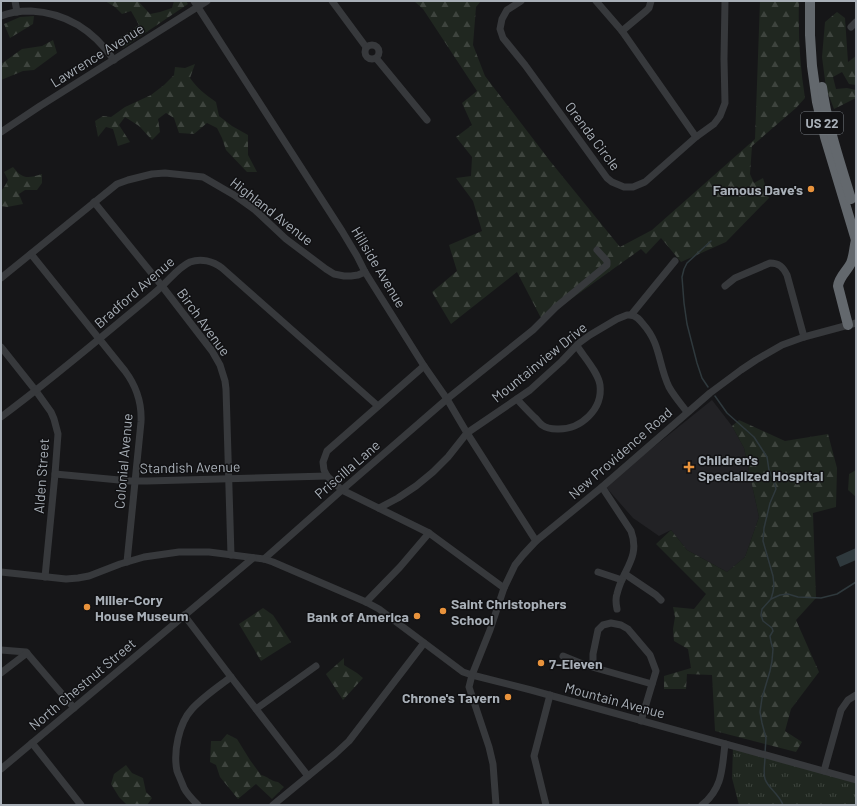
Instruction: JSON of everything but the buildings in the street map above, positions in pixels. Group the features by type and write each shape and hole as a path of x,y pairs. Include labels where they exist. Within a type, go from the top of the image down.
{"highway":[{"name":"US 22","path":"810,1 812,66 817,102 825,137 856,240"},
{"name":"US 22","path":"817,1 817,46 824,100 856,216"},
{"path":"852,324 838,286 850,263 856,240"}],"street":[{"path":"15,1 17,12"},
{"name":"Lawrence Avenue","path":"1,132 114,60 196,4 207,1"},
{"path":"332,1 366,47"},
{"name":"Orenda Circle","path":"521,1 507,10 502,19 500,29 503,38 525,64 607,178 617,185 627,187 633,187 645,182 718,119 724,106 725,96 725,1"},
{"path":"596,1 622,31 696,137"},
{"path":"622,31 646,12 651,1"},
{"name":"Hillside Avenue","path":"196,4 342,231 365,272 424,366 447,399 536,542"},
{"path":"1,16 25,11 46,13 61,17 76,23 85,29 101,42 114,60"},
{"path":"373,45 377,47 379,54 376,58 371,60 366,58 364,53 366,47 373,45"},
{"path":"376,58 427,120"},
{"name":"Highland Avenue","path":"1,278 117,184 140,176 165,173 203,177 234,195 255,210 286,239 334,274 351,276 365,272"},
{"name":"Birch Avenue","path":"94,202 212,350 223,373 226,388 231,555"},
{"name":"Priscilla Lane","path":"264,559 447,399 533,330 556,307 607,265 607,261 597,250"},
{"name":"Colonial Avenue","path":"31,254 130,377 139,399 141,406 141,422 127,562"},
{"name":"Bradford Avenue","path":"1,417 36,391 99,339 180,269 190,262 197,261 210,262 219,266 378,406"},
{"path":"675,261 631,315 639,319 652,335 658,349 669,387 687,412"},
{"path":"725,286 735,278 770,263 781,266 787,274 804,337"},
{"name":"Mountainview Drive","path":"379,508 416,486 448,457 467,433 530,390 576,346 590,335 617,319 631,315"},
{"name":"New Providence Road","path":"496,805 490,753 469,685 504,588 523,554 687,412 756,360 782,345 804,337 852,324"},
{"path":"517,399 543,426 555,429 575,426 592,414 598,403 600,384 598,376 576,346"},
{"name":"Alden Street","path":"1,347 51,412 56,426 58,438 45,577"},
{"path":"424,366 327,451 323,466 327,476 342,490 429,533 504,588"},
{"name":"Standish Avenue","path":"55,474 135,481 327,476"},
{"path":"602,487 634,539 634,552 616,595 617,609"},
{"path":"366,602 400,567 429,533"},
{"name":"Mountain Avenue","path":"1,572 66,579 78,578 89,576 144,557 179,552 201,552 264,559 366,602 383,611 463,672 856,780"},
{"name":"North Chestnut Street","path":"1,769 253,558"},
{"path":"598,572 624,577 656,595 661,600"},
{"path":"184,615 308,776"},
{"path":"593,667 592,654 598,630 604,625 611,623 621,625 628,629 650,655 656,671 641,721"},
{"path":"272,805 335,754 354,734 424,643"},
{"path":"1,650 27,653 74,708"},
{"path":"1,673 27,653"},
{"path":"563,656 593,667 652,684"},
{"path":"256,709 316,666"},
{"path":"198,805 185,789 178,771 176,758 180,732 184,721 191,710 202,699 231,677"},
{"path":"546,805 534,756 550,695"},
{"path":"824,771 841,710 848,700 856,695"},
{"path":"32,743 80,805"},
{"path":"702,805 715,791 719,783 726,744"}],"shaded area":[{"name":"Children's Specialized Hospital","path":"712,400 732,426 744,448 759,517 745,557 727,572 687,550 671,530 659,536 633,518 605,486"},
{"path":"856,548 856,560 840,567 836,557"}],"green space":[{"path":"105,1 138,1 150,14 172,8 174,1 186,1 188,4 123,48 116,40 139,25 131,11 122,14 115,7"},
{"path":"414,1 481,1 476,7 473,45 485,76 550,161 620,247 652,230 755,139 760,1 799,1 800,50 805,98 796,108 752,146 750,174 754,183 763,178 769,198 726,242 681,262 661,238 646,254 641,249 542,320 517,272 451,324 432,292 457,271 449,245 482,231 473,201 456,178 471,176 472,157 456,137 472,125 462,103 477,91 423,9"},
{"path":"837,12 845,18 848,62 856,56 856,85 849,84 842,72 833,77 836,89 847,88 856,90 856,98 834,109 826,88 822,57 825,22"},
{"path":"34,16 33,24 10,38 4,24 20,17"},
{"path":"53,40 57,53 34,70 23,71 1,80 1,64 22,49 42,46"},
{"path":"195,64 190,78 202,91 216,102 219,116 232,126 248,135 248,155 257,172 247,172 226,150 217,128 207,123 194,134 179,133 174,118 166,113 158,119 160,132 152,140 139,126 125,117 119,125 130,142 118,146 113,129 106,127 98,137 95,121 103,116 111,117 125,107 151,95 174,75 175,67 185,68"},
{"path":"13,167 20,174 26,177 42,174 42,183 37,190 25,190 19,194 23,204 7,207 1,206 1,190 8,180 4,172"},
{"path":"739,420 785,441 828,434 837,468 836,507 813,513 816,598 796,620 819,672 791,709 785,731 802,742 796,752 715,731 712,675 687,674 686,689 664,689 664,676 691,668 688,649 674,641 673,629 675,617 673,607 694,609 706,594 656,544 671,530 687,550 727,572 745,557 759,517 744,448 732,426"},
{"path":"856,470 856,497 848,490 849,474"},
{"path":"263,608 273,615 291,642 261,661 239,624"},
{"path":"344,658 344,665 363,678 343,700 326,674"},
{"path":"227,734 237,739 261,775 278,782 284,787 272,799 256,784 238,799 220,777 216,765 210,762 211,741 221,741"},
{"path":"733,746 856,781 856,805 739,805 732,778"},
{"path":"126,765 132,773 143,778 146,792 152,798 147,805 127,805 119,797 111,784 114,774"}],"waterway":[{"path":"708,387 702,378 687,324 682,277 687,263 711,241"},
{"path":"715,396 727,413 754,437 767,457 769,470 776,489 770,503 764,528 763,541 773,576 774,585 771,599 762,609 761,615 763,621 772,628 773,631 770,636 773,649 772,661 762,698 760,712 766,738 765,753"},
{"path":"771,599 780,595 788,594 798,597 821,598 837,594 856,582"},
{"path":"765,757 764,777 783,805"}],"place":[{"name":"Famous Dave's","path":"811,189"},
{"name":"Children's Specialized Hospital","path":"689,467"},
{"name":"Miller-Cory House Museum","path":"87,607"},
{"name":"Saint Christophers School","path":"443,611"},
{"name":"Bank of America","path":"417,616"},
{"name":"7-Eleven","path":"541,663"},
{"name":"Chrone's Tavern","path":"508,697"}]}
